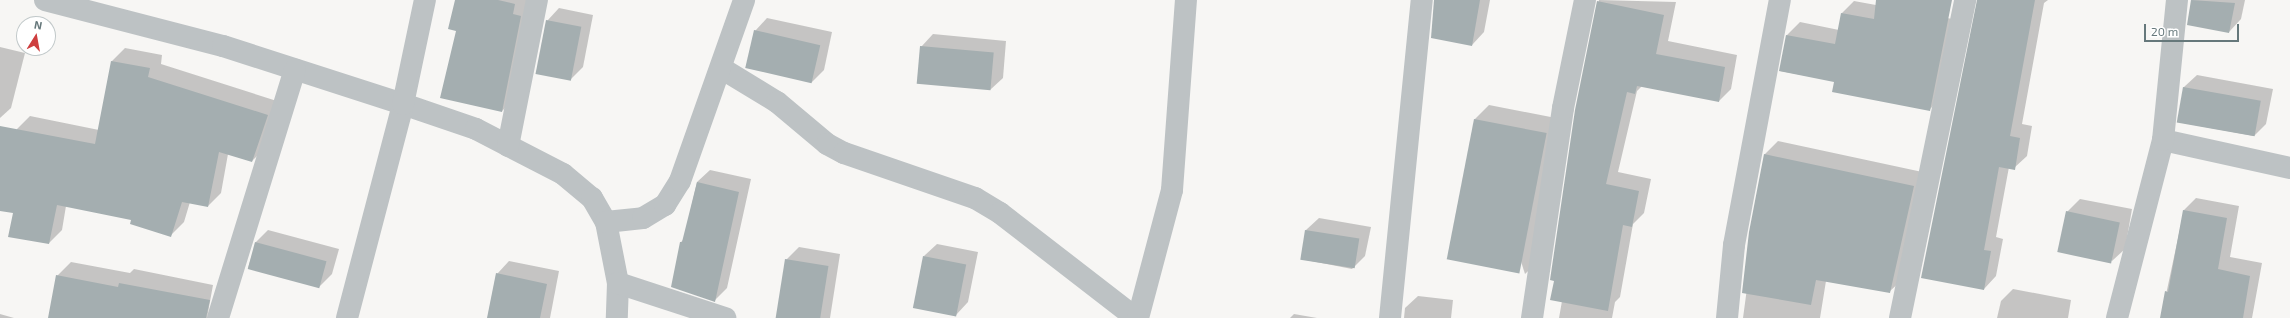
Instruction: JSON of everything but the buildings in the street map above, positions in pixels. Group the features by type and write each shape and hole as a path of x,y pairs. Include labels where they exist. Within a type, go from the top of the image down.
{"street":[{"path":"45,0 223,46 403,104 476,129 563,174 592,198 606,222 618,283 617,318"},
{"path":"347,318 403,104 425,0"},
{"path":"508,146 537,0"},
{"path":"606,222 643,218 665,205 680,182 744,0"},
{"path":"721,68 777,102 827,144 844,153 975,198 988,206 1137,318 1172,190 1186,0"},
{"path":"1390,318 1422,0"},
{"path":"1532,318 1563,108 1586,0"},
{"path":"1727,318 1734,245 1780,0"},
{"path":"1900,318 1965,0"},
{"path":"2117,318 2163,140 2177,0"},
{"path":"218,318 295,70"},
{"path":"2163,140 2290,168"},
{"path":"618,283 725,318"}]}
